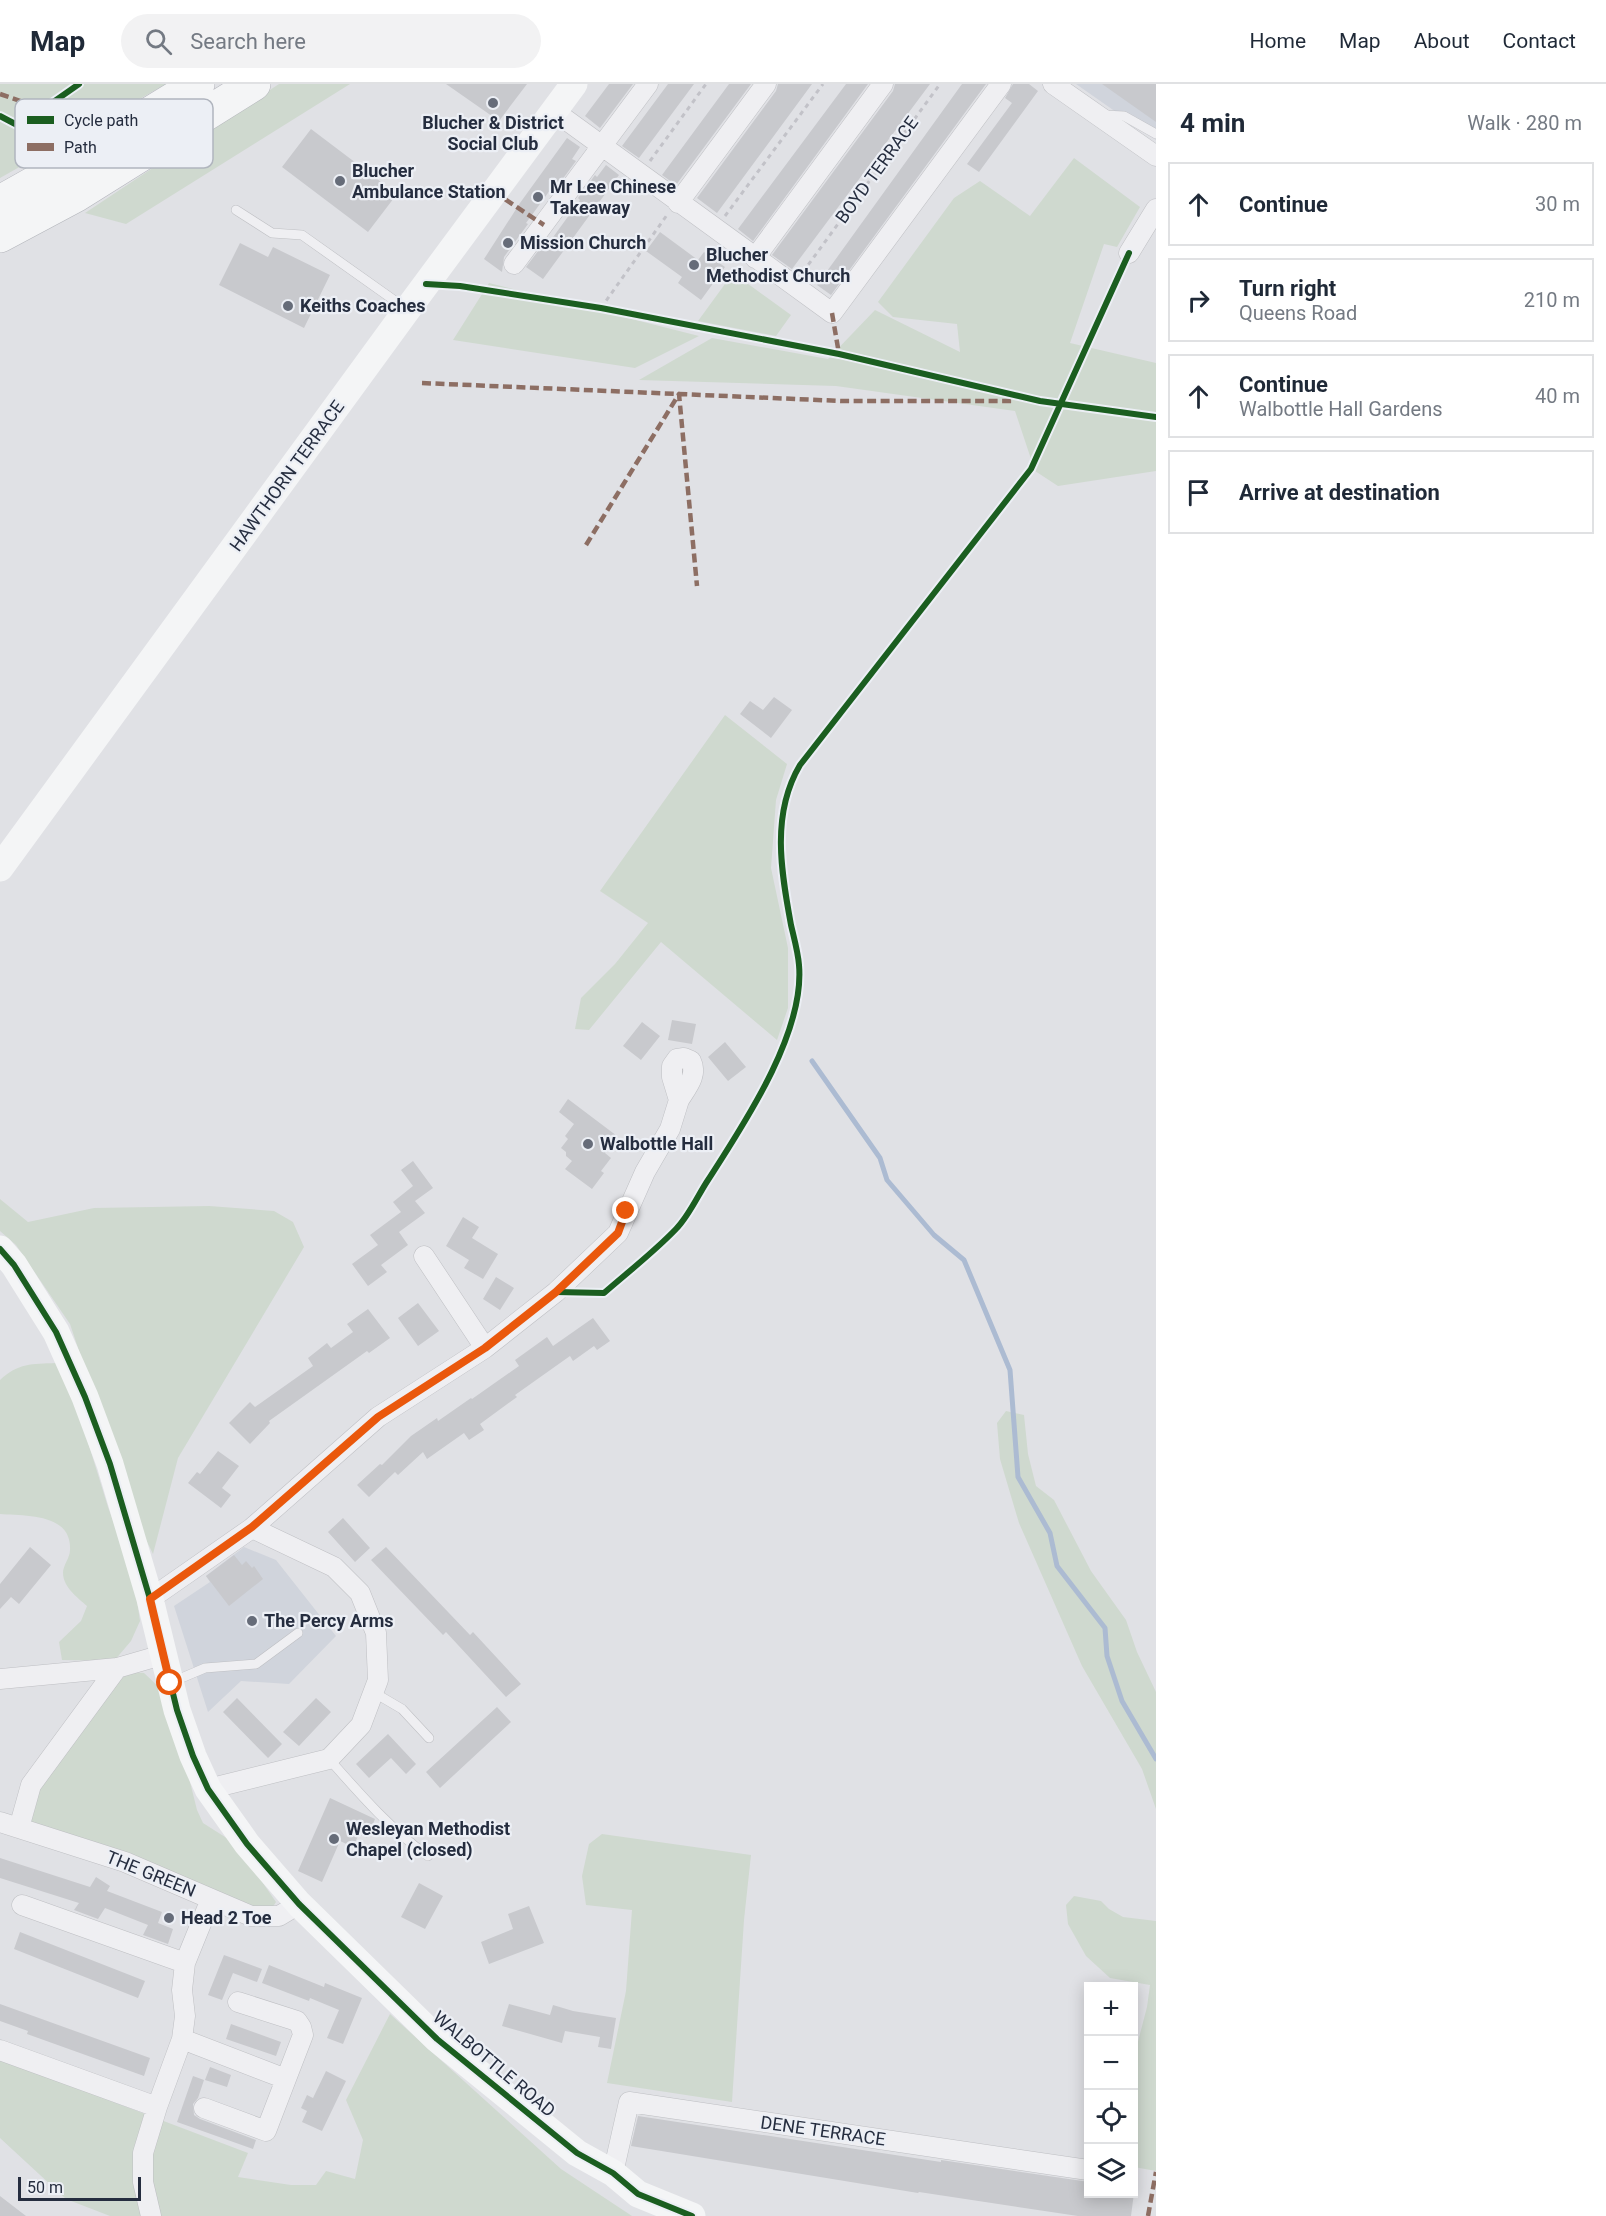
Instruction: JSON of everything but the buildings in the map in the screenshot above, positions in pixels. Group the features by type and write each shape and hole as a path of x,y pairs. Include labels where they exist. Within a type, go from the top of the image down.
{"highway":[{"path":"173,99 198,84"},
{"path":"213,110 254,84"},
{"path":"0,202 60,168"},
{"path":"0,236 75,196 120,168"}],"street":[{"name":"HAWTHORN TERRACE","path":"0,868 574,84"},
{"path":"514,264 648,84"},
{"path":"678,203 766,84"},
{"path":"755,258 883,84"},
{"path":"554,111 832,313 1001,84"},
{"path":"1053,84 1156,156"},
{"path":"1129,253 1156,209"},
{"path":"150,1599 252,1527 378,1417 485,1348 556,1292 618,1233 645,1172 670,1129 679,1100"},
{"name":"WALBOTTLE ROAD","path":"0,1249 14,1265 56,1332 85,1397 110,1464 150,1599 170,1683 190,1747 208,1789 246,1844 299,1904 437,2038 578,2153 614,2173 644,2201 692,2216"},
{"path":"424,1257 485,1348"},
{"path":"208,1789 329,1759 361,1725 378,1680 376,1633 360,1593 334,1567 252,1527"},
{"path":"0,1679 117,1668 162,1654"},
{"path":"19,1828 31,1785 117,1668"},
{"name":"THE GREEN","path":"0,1822 125,1862 251,1916 279,1916 299,1904"},
{"path":"151,2216 143,2182 143,2153 182,2039 185,2016 182,1990 185,1963 212,1899"},
{"path":"22,1905 185,1963"},
{"path":"204,2108 266,2131 303,2035 297,2021 246,1999"},
{"path":"182,2039 286,2079"},
{"path":"0,2050 157,2107"},
{"name":"DENE TERRACE","path":"614,2173 629,2102 1084,2169"}],"lane":[{"path":"1098,114 1124,116 1156,134"},
{"path":"236,210 272,233 302,235 407,310"},
{"path":"170,1683 205,1668 259,1663 298,1633"},
{"path":"373,1692 402,1709 429,1738"},
{"path":"329,1759 395,1830 428,1856"}],"path":[{"path":"640,175 706,84"},
{"path":"716,230 823,84"},
{"path":"601,308 678,203"}],"shaded area":[{"path":"0,84 166,84 140,99 15,99 15,168 18,168 0,178"},
{"path":"279,84 350,84 126,224 85,213 153,168 213,168 213,128"},
{"path":"1076,84 1156,84 1156,140"},
{"path":"1074,158 1140,207 1117,247 1104,244 1070,343 1156,363 1156,471 1058,486 1035,471 1015,411 836,386 639,380 712,338 828,359 875,310 960,352 957,324 893,317 878,302 954,198 980,181 1030,216"},
{"path":"733,273 791,315 776,336 698,321"},
{"path":"489,283 699,336 635,368 453,340"},
{"path":"725,715 787,764 776,800 771,868 788,948 788,1008 777,1040 661,942 589,1030 575,1029 581,998 615,964 648,923 600,891"},
{"path":"0,1199 28,1222 94,1208 209,1206 274,1211 293,1222 304,1247 178,1458 153,1554 133,1513 70,1324 16,1245 0,1231"},
{"path":"56,1363 74,1397 108,1507 134,1580 140,1621 131,1641 114,1661 62,1660 59,1642 81,1621 87,1606 65,1583 63,1570 70,1550 69,1538 63,1529 45,1519 0,1514 0,1380 19,1367"},
{"path":"1006,1411 1024,1415 1028,1454 1036,1486 1054,1500 1091,1571 1126,1620 1137,1652 1156,1692 1156,1809 1142,1769 1082,1666 1019,1523 1000,1459 997,1423"},
{"name":"The Percy Arms","path":"244,1547 276,1560 336,1636 289,1684 241,1681 208,1712 174,1606 210,1582 206,1576"},
{"path":"130,1672 144,1673 160,1688 203,1823 236,1844 276,1902 270,1911 249,1908 36,1829 30,1820 39,1786 117,1680"},
{"path":"602,1834 751,1855 744,1920 732,2102 607,2083 626,1991 632,1910 586,1905 582,1876 589,1844"},
{"path":"1074,1896 1101,1901 1123,1917 1156,1921 1156,2171 1138,2168 1138,2042 1150,1985 1110,1978 1086,1956 1068,1924 1066,1905"},
{"path":"390,2014 561,2169 632,2216 110,2216 66,2199 0,2138 0,2059 248,2153 238,2177 291,2185 316,2185 326,2171 355,2179 363,2140 346,2100"}],"waterway":[{"path":"812,1061 880,1158 887,1180 934,1235 964,1260 1010,1370 1018,1477 1050,1533 1057,1566 1105,1628 1107,1656 1122,1701 1156,1759"}],"marked path":[{"path":"0,94 15,99"},
{"path":"494,192 544,225"},
{"path":"832,313 839,354"},
{"path":"422,383 842,401 1015,401"},
{"path":"586,545 679,394 697,586"},
{"path":"1148,2216 1156,2172"}],"cycle path":[{"path":"58,99 79,84"},
{"path":"0,116 15,124"},
{"path":"556,1292 604,1293 659,1246 685,1218 754,1105 782,1048 798,991 799,965 784,884 781,843 785,803 791,784 800,765 1031,469 1129,253"},
{"path":"426,284 460,286 601,308 839,354 1040,401 1156,417"},
{"path":"0,1249 14,1265 56,1332 85,1397 110,1464 150,1599 177,1710 193,1756 208,1789 247,1844 299,1904 437,2039 577,2153 613,2173 638,2194 692,2216"}],"place":[{"name":"Blucher & District Social Club","path":"493,103"},
{"name":"Blucher Ambulance Station","path":"340,181"},
{"name":"Mr Lee Chinese Takeaway","path":"538,197"},
{"name":"Mission Church","path":"508,243"},
{"name":"Blucher Methodist Church","path":"694,265"},
{"name":"Keiths Coaches","path":"288,306"},
{"name":"Walbottle Hall","path":"588,1144"},
{"name":"The Percy Arms","path":"252,1621"},
{"name":"Wesleyan Methodist Chapel (closed)","path":"334,1839"},
{"name":"Head 2 Toe","path":"169,1918"}],"route":[{"path":"170,1683 150,1599 252,1527 378,1417 485,1348 556,1292 618,1233 626,1211"}]}
